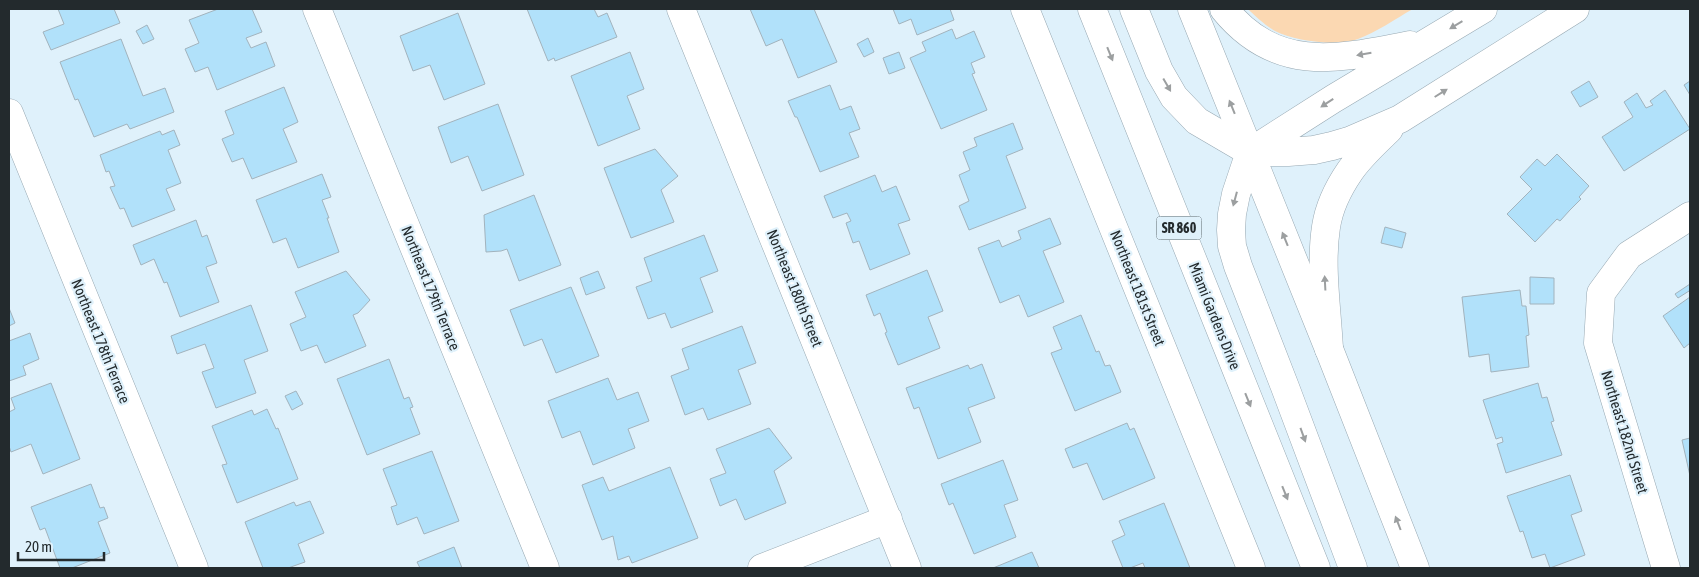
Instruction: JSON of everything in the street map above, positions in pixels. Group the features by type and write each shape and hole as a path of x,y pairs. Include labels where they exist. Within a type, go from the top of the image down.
{"main road":[{"name":"Northeast 179th Terrace","path":"318,9 545,568"},
{"name":"Northeast 180th Street","path":"682,9 907,568"},
{"name":"Northeast 181st Street","path":"1024,9 1251,568"},
{"name":"Miami Gardens Drive","path":"1092,9 1316,568"},
{"path":"1134,9 1159,71 1174,97 1197,121 1250,152 1288,152 1332,146 1349,141 1400,119 1575,9"},
{"path":"1192,9 1415,568"},
{"path":"1224,9 1257,39 1291,54 1305,57 1344,57 1429,42"},
{"path":"1353,568 1238,266 1232,246 1231,230 1236,194 1250,152 1333,99 1482,9"},
{"name":"Northeast 178th Terrace","path":"9,113 194,568"},
{"path":"1329,349 1324,248 1326,225 1340,188 1350,170 1400,119"},
{"name":"Northeast 182nd Street","path":"1666,568 1598,343 1601,293 1629,255 1690,216"},
{"path":"762,568 888,520"}],"shaded area":[{"path":"1248,9 1413,9 1358,39 1328,43 1283,35 1264,24"}],"building":[{"path":"58,9 114,9 120,23 51,50 43,32 64,24"},
{"path":"218,9 252,9 262,32 246,38 251,48 266,42 275,66 217,90 208,67 195,72 185,49 199,43 189,20"},
{"path":"527,9 594,9 598,17 607,13 617,37 555,61 554,58 548,61"},
{"path":"750,9 814,9 837,62 798,78 782,39 766,46"},
{"path":"893,9 950,9 954,20 917,35 911,19 899,24"},
{"path":"458,13 485,84 444,100 430,65 413,71 400,36"},
{"path":"147,25 154,39 143,44 136,31"},
{"path":"952,29 956,39 974,31 985,57 971,63 975,73 972,74 987,110 941,129 910,58 926,51 922,42"},
{"path":"868,38 874,52 864,57 857,44"},
{"path":"121,39 143,96 165,88 174,112 130,129 127,124 94,137 78,99 75,100 60,62"},
{"path":"630,52 644,89 627,96 640,129 598,146 571,76"},
{"path":"899,52 905,68 889,74 883,58"},
{"path":"1589,81 1598,97 1580,107 1571,92"},
{"path":"1690,81 1690,95 1684,85"},
{"path":"830,85 840,110 851,106 860,129 849,133 859,157 820,172 797,117 795,117 788,101"},
{"path":"284,87 298,122 283,129 297,162 252,179 243,158 232,162 222,139 234,134 225,111"},
{"path":"1665,90 1690,129 1624,171 1602,137 1633,117 1624,102 1637,93 1646,108 1653,105 1650,101"},
{"path":"498,104 524,175 482,191 468,156 451,163 438,127"},
{"path":"1013,123 1023,149 1006,156 1026,208 969,230 959,206 969,201 959,175 970,170 963,152 977,146 974,138"},
{"path":"174,130 180,145 168,150 181,183 166,189 175,210 132,227 124,208 120,209 110,187 115,186 109,171 106,172 100,155 160,131 162,135"},
{"path":"655,149 678,176 661,190 674,222 631,238 604,168"},
{"path":"1557,154 1589,186 1579,197 1581,199 1560,221 1557,219 1535,242 1507,214 1532,189 1520,177 1537,159 1545,166"},
{"path":"322,174 331,197 322,200 339,252 298,268 286,238 273,243 256,200"},
{"path":"875,175 882,192 896,186 910,220 898,224 910,254 870,270 859,241 853,243 846,223 851,221 847,213 833,218 824,196"},
{"path":"534,195 561,265 519,281 507,249 486,252 484,215"},
{"path":"1050,218 1061,244 1043,251 1064,302 1028,317 1019,295 1000,303 978,248 999,240 1002,247 1021,239 1018,231"},
{"path":"196,220 202,237 207,235 217,263 206,267 219,302 180,317 167,282 164,283 154,259 141,265 133,245"},
{"path":"1385,227 1406,233 1402,248 1381,243"},
{"path":"704,235 718,271 700,278 713,312 671,328 665,313 648,319 636,287 652,281 644,258"},
{"path":"927,270 943,311 928,317 940,348 898,365 885,333 887,332 880,313 874,316 866,295"},
{"path":"346,271 370,300 358,313 353,315 366,346 325,363 317,345 301,351 290,324 306,317 295,292"},
{"path":"598,271 605,288 586,295 580,278"},
{"path":"1530,277 1554,278 1554,304 1530,304"},
{"path":"1690,284 1690,294 1689,291 1678,298 1675,294"},
{"path":"571,287 599,356 556,373 542,339 524,346 510,310"},
{"path":"1520,290 1522,306 1526,306 1529,335 1526,336 1529,367 1491,372 1489,354 1469,357 1462,297"},
{"path":"1690,297 1690,343 1684,348 1663,316"},
{"path":"251,305 268,351 244,360 256,393 216,408 202,372 214,368 205,344 177,354 171,336"},
{"path":"9,308 15,323 9,326"},
{"path":"1081,315 1096,352 1099,351 1105,366 1110,365 1121,392 1075,411 1051,353 1062,349 1053,327"},
{"path":"742,326 756,363 738,370 751,404 708,420 703,408 685,415 671,376 689,369 682,349"},
{"path":"30,333 39,359 23,366 26,375 9,381 9,341"},
{"path":"389,359 404,399 409,397 413,407 410,408 420,434 367,455 337,379"},
{"path":"982,364 995,398 968,408 981,442 938,459 919,407 914,409 906,388 968,365 970,369"},
{"path":"608,378 617,400 638,392 649,421 628,429 635,448 593,465 580,431 562,438 548,401"},
{"path":"51,383 80,459 43,474 31,444 11,452 9,446 9,412 15,409 11,398"},
{"path":"1538,383 1542,398 1547,397 1554,421 1551,422 1562,455 1506,473 1497,444 1503,442 1502,437 1496,439 1483,400"},
{"path":"296,391 303,404 292,410 285,396"},
{"path":"267,409 276,429 278,428 298,479 237,503 222,465 227,464 212,426 252,410 254,415"},
{"path":"1127,423 1130,430 1134,428 1155,478 1103,500 1087,463 1073,468 1065,449"},
{"path":"769,428 792,458 774,471 786,503 745,520 736,499 720,506 710,479 726,473 716,449"},
{"path":"1690,438 1690,476 1682,440"},
{"path":"432,451 459,521 424,534 417,517 397,525 391,507 397,505 383,469"},
{"path":"1003,460 1018,500 1004,505 1016,537 974,554 953,503 949,505 941,484"},
{"path":"670,467 698,538 632,563 629,556 618,560 613,536 602,540 582,485 603,477 609,491"},
{"path":"1570,475 1582,511 1571,515 1585,555 1550,568 1545,554 1532,558 1523,531 1520,532 1507,496"},
{"path":"91,484 100,508 104,507 108,518 98,522 110,553 72,568 60,568 45,528 40,530 31,507"},
{"path":"310,501 324,533 298,544 305,562 288,568 263,568 245,522 294,502 296,506"},
{"path":"1164,503 1190,568 1145,568 1143,563 1130,568 1123,568 1112,541 1125,535 1119,521"},
{"path":"454,547 462,568 420,568 417,562"},
{"path":"1032,552 1039,568 993,568"}]}
